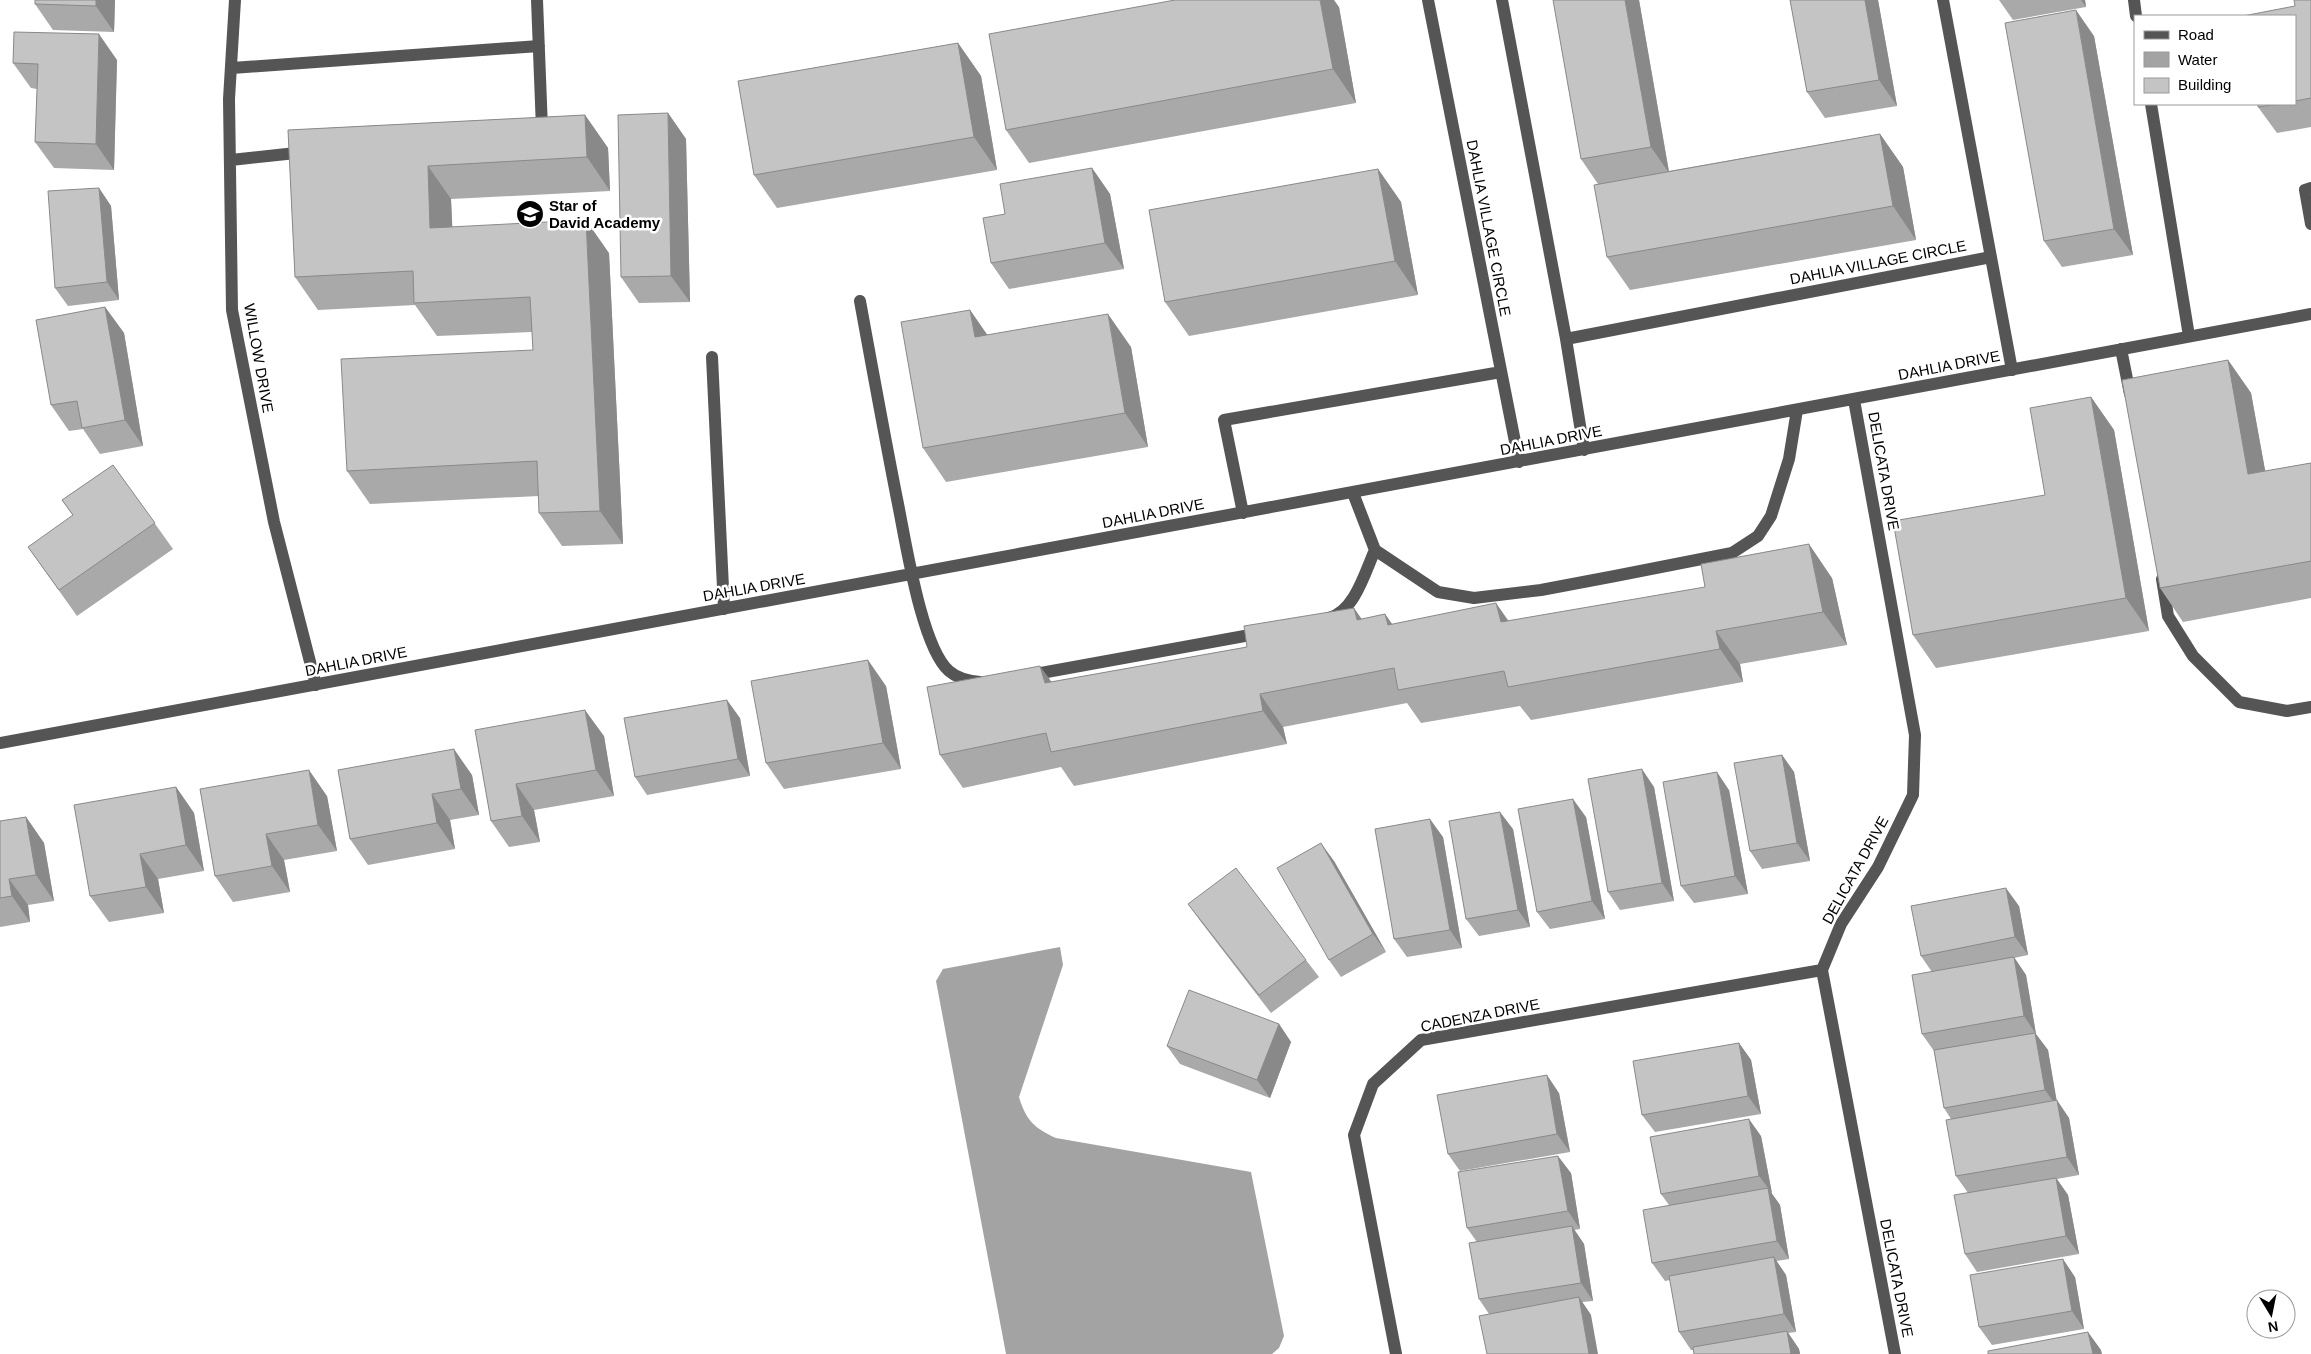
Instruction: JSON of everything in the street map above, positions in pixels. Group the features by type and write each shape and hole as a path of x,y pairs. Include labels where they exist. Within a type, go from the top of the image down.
{"street":[{"name":"WILLOW DRIVE","path":"235,0 229,99 232,310 274,522 316,685"},
{"path":"523,131 542,129 537,0"},
{"name":"DAHLIA VILLAGE CIRCLE","path":"1428,0 1519,462"},
{"path":"1502,0 1566,339 1584,450"},
{"name":"DAHLIA VILLAGE CIRCLE","path":"1943,0 2012,370"},
{"path":"2134,0 2136,15"},
{"path":"232,68 539,46"},
{"path":"2151,105 2189,336"},
{"path":"231,160 318,151"},
{"path":"2311,188 2305,190 2311,224"},
{"name":"DAHLIA VILLAGE CIRCLE","path":"1566,339 1991,257"},
{"path":"860,301 912,574 925,622 935,650 949,671 966,681 990,682"},
{"name":"DAHLIA DRIVE","path":"0,743 2311,314"},
{"path":"2121,349 2132,406"},
{"path":"712,357 724,609"},
{"path":"1243,513 1224,420 1501,372"},
{"name":"DELICATA DRIVE","path":"1854,400 1915,735 1913,795 1878,867 1841,924 1822,970 1895,1354"},
{"path":"1353,493 1375,550 1438,592 1474,598 1541,590 1732,552 1758,536 1771,516 1789,459 1797,410"},
{"path":"1318,621 1337,616 1349,605 1375,550"},
{"path":"2160,568 2168,616 2193,656 2239,702 2287,711 2311,707"},
{"path":"1018,677 1270,631"},
{"name":"CADENZA DRIVE","path":"1396,1354 1354,1135 1373,1084 1421,1040 1822,970"}],"water":[{"path":"1060,947 1063,965 1019,1097 1025,1112 1036,1127 1056,1138 1251,1172 1284,1336 1279,1348 1272,1354 1006,1354 936,981 943,969"}],"building":[{"path":"35,0 96,0 96,6 35,4"},
{"path":"1175,0 1320,0 1333,69 1006,130 989,34"},
{"path":"1553,0 1625,0 1651,147 1581,159"},
{"path":"1790,0 1865,0 1879,80 1807,92"},
{"path":"2294,0 2311,0 2311,98 2296,101 2296,15 2248,15 2295,6"},
{"path":"2076,10 2114,229 2044,241 2005,23"},
{"path":"14,32 99,34 96,144 35,142 38,64 13,63"},
{"path":"958,43 974,137 754,175 738,81"},
{"path":"668,113 671,276 621,277 618,115"},
{"path":"585,115 587,157 428,166 430,228 586,220 600,511 539,513 537,461 347,471 341,359 533,350 530,297 414,303 413,271 295,277 288,130"},
{"path":"1880,134 1893,206 1607,257 1594,185"},
{"path":"1092,168 1105,243 991,263 983,218 1005,214 1000,184"},
{"path":"1378,169 1395,261 1165,302 1149,210"},
{"path":"99,188 107,282 55,288 48,191"},
{"path":"105,307 125,420 82,428 77,401 51,405 36,320"},
{"path":"970,310 975,337 1108,314 1125,413 923,448 901,322"},
{"path":"2228,360 2248,474 2311,463 2311,561 2160,588 2122,380"},
{"path":"2091,397 2126,598 1913,635 1893,521 2045,495 2030,408"},
{"path":"113,465 155,523 59,590 28,547 73,515 62,500"},
{"path":"1809,544 1823,612 1716,631 1720,649 1508,687 1504,671 1398,690 1394,668 1260,694 1263,711 1051,752 1046,733 940,755 927,687 1040,666 1045,683 1247,647 1244,626 1354,608 1357,620 1385,614 1388,625 1496,603 1501,622 1705,587 1701,564"},
{"path":"868,660 883,743 766,763 751,681"},
{"path":"727,700 738,759 635,777 624,718"},
{"path":"585,710 596,770 516,784 522,816 491,821 475,730"},
{"path":"454,749 461,789 432,794 437,823 350,839 338,770"},
{"path":"1782,755 1797,843 1750,851 1734,763"},
{"path":"1642,769 1662,883 1608,892 1588,779"},
{"path":"309,770 318,825 266,834 272,866 215,876 200,789"},
{"path":"1717,772 1735,876 1681,886 1663,782"},
{"path":"176,787 186,845 140,854 146,887 90,896 74,805"},
{"path":"1573,799 1592,901 1537,912 1518,809"},
{"path":"1500,812 1518,910 1466,919 1449,821"},
{"path":"26,817 36,875 9,879 12,896 0,898 0,821"},
{"path":"1430,819 1450,930 1394,939 1375,829"},
{"path":"1321,843 1373,934 1329,960 1277,868"},
{"path":"1236,868 1306,960 1259,995 1188,904"},
{"path":"2006,888 2015,937 1921,956 1911,906"},
{"path":"2014,957 2024,1016 1922,1034 1912,975"},
{"path":"1189,990 1279,1024 1257,1080 1167,1046"},
{"path":"2035,1033 2045,1090 1944,1108 1934,1050"},
{"path":"1739,1043 1748,1096 1642,1115 1633,1061"},
{"path":"1547,1075 1557,1134 1448,1154 1437,1095"},
{"path":"2057,1100 2067,1157 1956,1176 1946,1120"},
{"path":"1749,1119 1759,1176 1661,1194 1650,1137"},
{"path":"1558,1156 1568,1211 1467,1228 1458,1172"},
{"path":"2056,1178 2066,1236 1965,1254 1954,1195"},
{"path":"1768,1188 1777,1241 1652,1263 1643,1210"},
{"path":"1572,1226 1581,1283 1479,1299 1469,1243"},
{"path":"1774,1257 1784,1314 1679,1332 1669,1276"},
{"path":"2063,1259 2072,1311 1979,1327 1970,1275"},
{"path":"1579,1297 1589,1354 1487,1354 1479,1316"},
{"path":"1787,1331 1791,1354 1694,1354 1693,1347"},
{"path":"2088,1332 2093,1354 1988,1354 1988,1351"}],"place":[{"name":"Star of David Academy","path":"530,214"}]}
